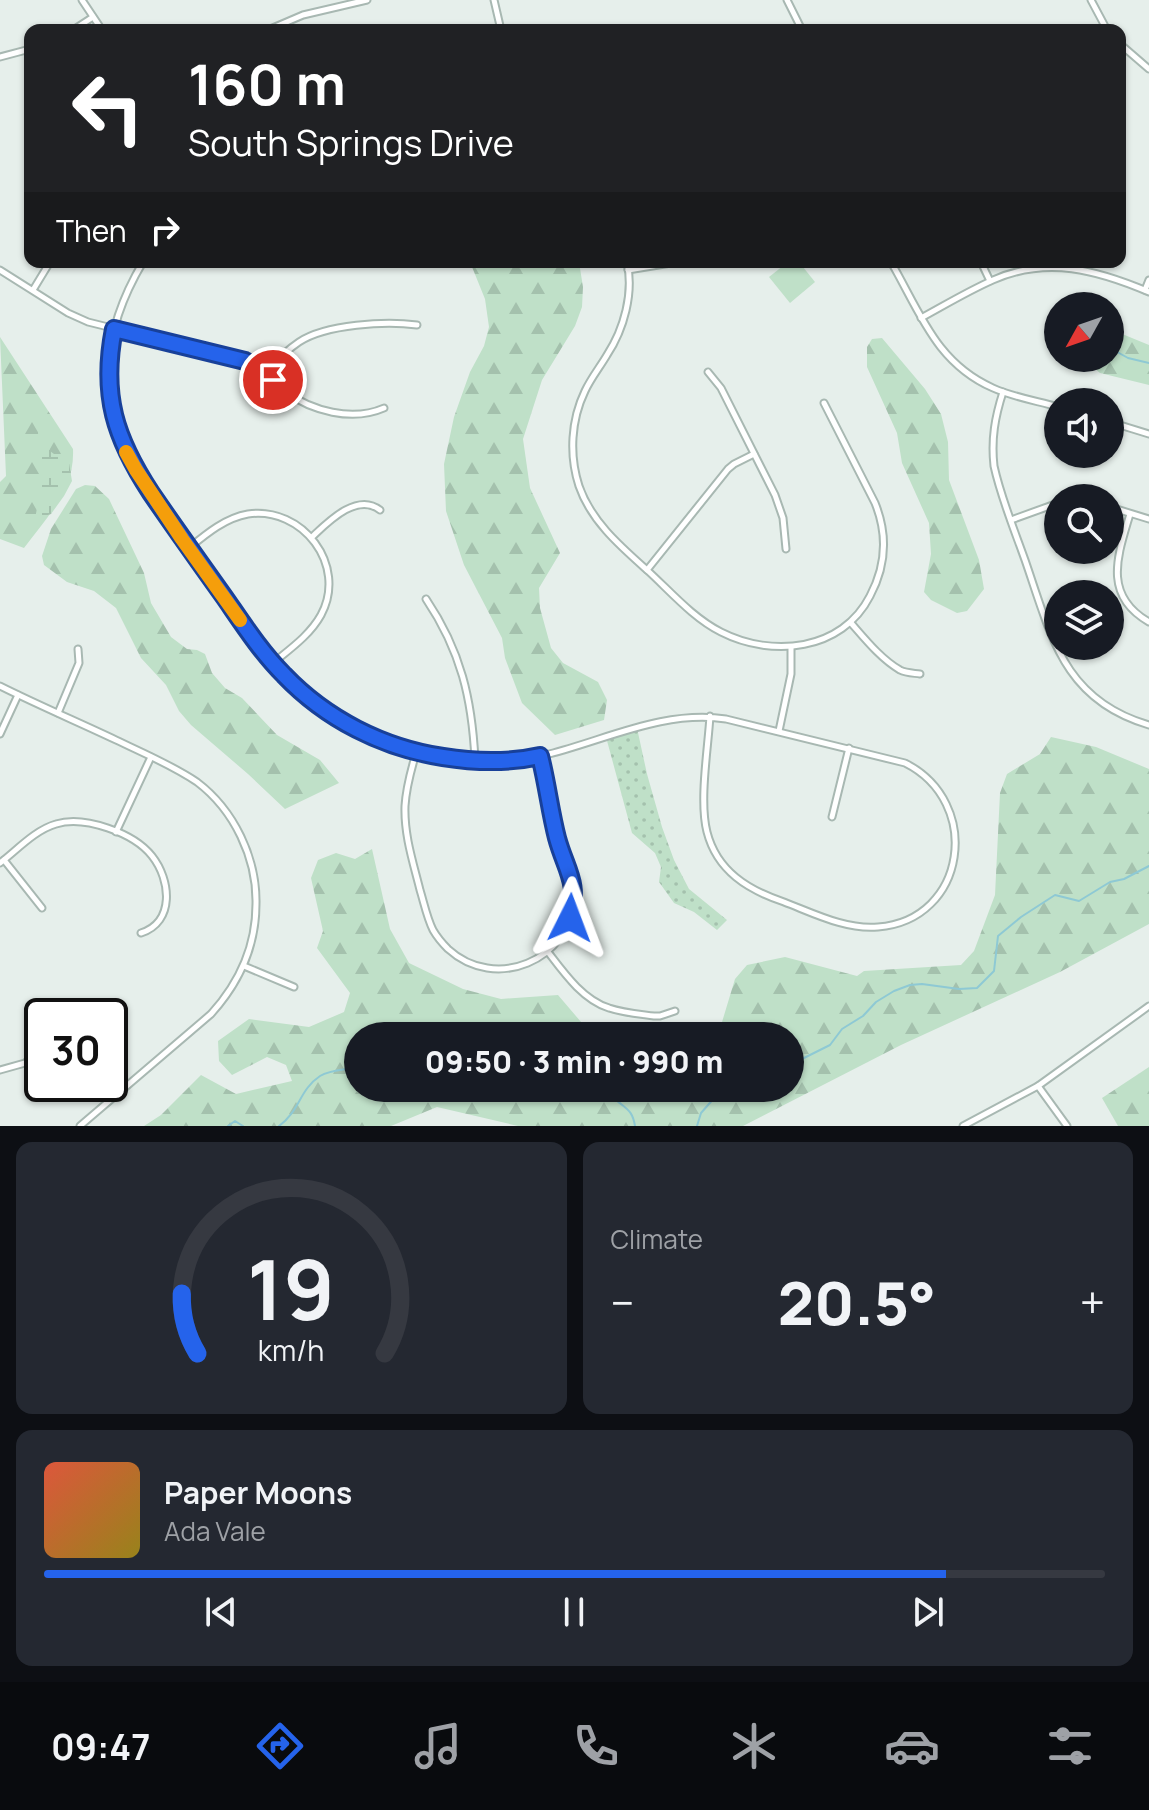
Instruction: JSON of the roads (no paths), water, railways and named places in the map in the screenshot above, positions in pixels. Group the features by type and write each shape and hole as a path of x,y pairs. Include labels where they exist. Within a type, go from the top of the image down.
{"street":[{"path":"82,0 98,24"},
{"path":"282,24 303,15 367,0"},
{"path":"494,0 500,24"},
{"path":"787,0 799,24"},
{"path":"1091,0 1104,24"},
{"path":"82,24 93,17"},
{"path":"1126,49 1149,69"},
{"path":"0,57 24,51"},
{"path":"33,290 46,268"},
{"path":"140,268 125,294 109,355 109,383 119,434 136,470 189,548 273,663 301,691 336,718 375,738 416,753 475,760 529,759 656,722 687,716 710,716 905,763 919,771 942,794 954,823 955,857 951,872 934,900 905,920 889,925 861,927 758,893 741,883 726,869 711,845 704,818 710,716"},
{"path":"640,268 628,270 628,296 623,322 580,402 574,428 573,455 579,486 593,515 608,534 699,617 721,632 754,644 791,647 827,637 851,623 867,603 877,581 883,557 883,533 875,503 824,403"},
{"path":"894,268 935,342 954,363 977,380 1003,392 1044,403"},
{"path":"984,268 990,281"},
{"path":"921,318 990,281 1023,270 1046,268"},
{"path":"1073,268 1103,274 1147,291 1149,280"},
{"path":"0,270 77,318 245,361 266,372 282,389 319,409 349,415 384,408"},
{"path":"266,372 298,342 328,329 397,322 417,325"},
{"path":"708,372 721,388 779,506 786,549"},
{"path":"1003,392 994,426 992,454 996,478 1053,640 1065,664 1086,690 1106,706 1149,725"},
{"path":"1124,426 1149,434"},
{"path":"647,570 723,475 734,464 754,454"},
{"path":"312,537 351,507 368,504 380,510"},
{"path":"1011,520 1044,508"},
{"path":"1124,512 1149,519"},
{"path":"189,548 227,521 258,513 289,520 312,537 327,567 326,603 309,632 273,663"},
{"path":"1130,514 1119,550 1117,576 1125,599 1149,622"},
{"path":"426,599 450,640 462,671 472,713 475,760"},
{"path":"851,623 897,668 920,674"},
{"path":"779,731 791,674 791,647"},
{"path":"58,713 79,663 78,649"},
{"path":"0,686 151,757 204,788 228,814 245,846 253,871 256,907 253,935 244,966 229,993 211,1014 80,1126"},
{"path":"0,734 18,695"},
{"path":"832,817 849,748"},
{"path":"416,753 406,791 405,825 427,914 437,936 460,958 476,965 504,969 533,961 548,952 560,937 573,908 570,870 557,837 540,756"},
{"path":"116,832 151,757"},
{"path":"42,908 2,861 55,824 86,821 135,841 159,866 165,882 163,917 156,926 141,933"},
{"path":"548,952 583,992 601,1005 654,1016 675,1011"},
{"path":"244,966 294,987"},
{"path":"963,1126 1038,1086 1149,1006"},
{"path":"0,1070 24,1063"},
{"path":"1038,1086 1067,1126"}],"waterway":[{"path":"1124,356 1149,363"},
{"path":"804,1058 830,1045 842,1029 894,991 922,984 977,988 994,971 998,936 1021,917 1055,895 1079,901 1110,882 1124,879 1149,866"},
{"path":"279,1126 313,1082 324,1074 344,1069"},
{"path":"619,1102 631,1113 635,1126"},
{"path":"697,1126 701,1113 711,1102"},
{"path":"228,1126 235,1121 243,1126"}]}
